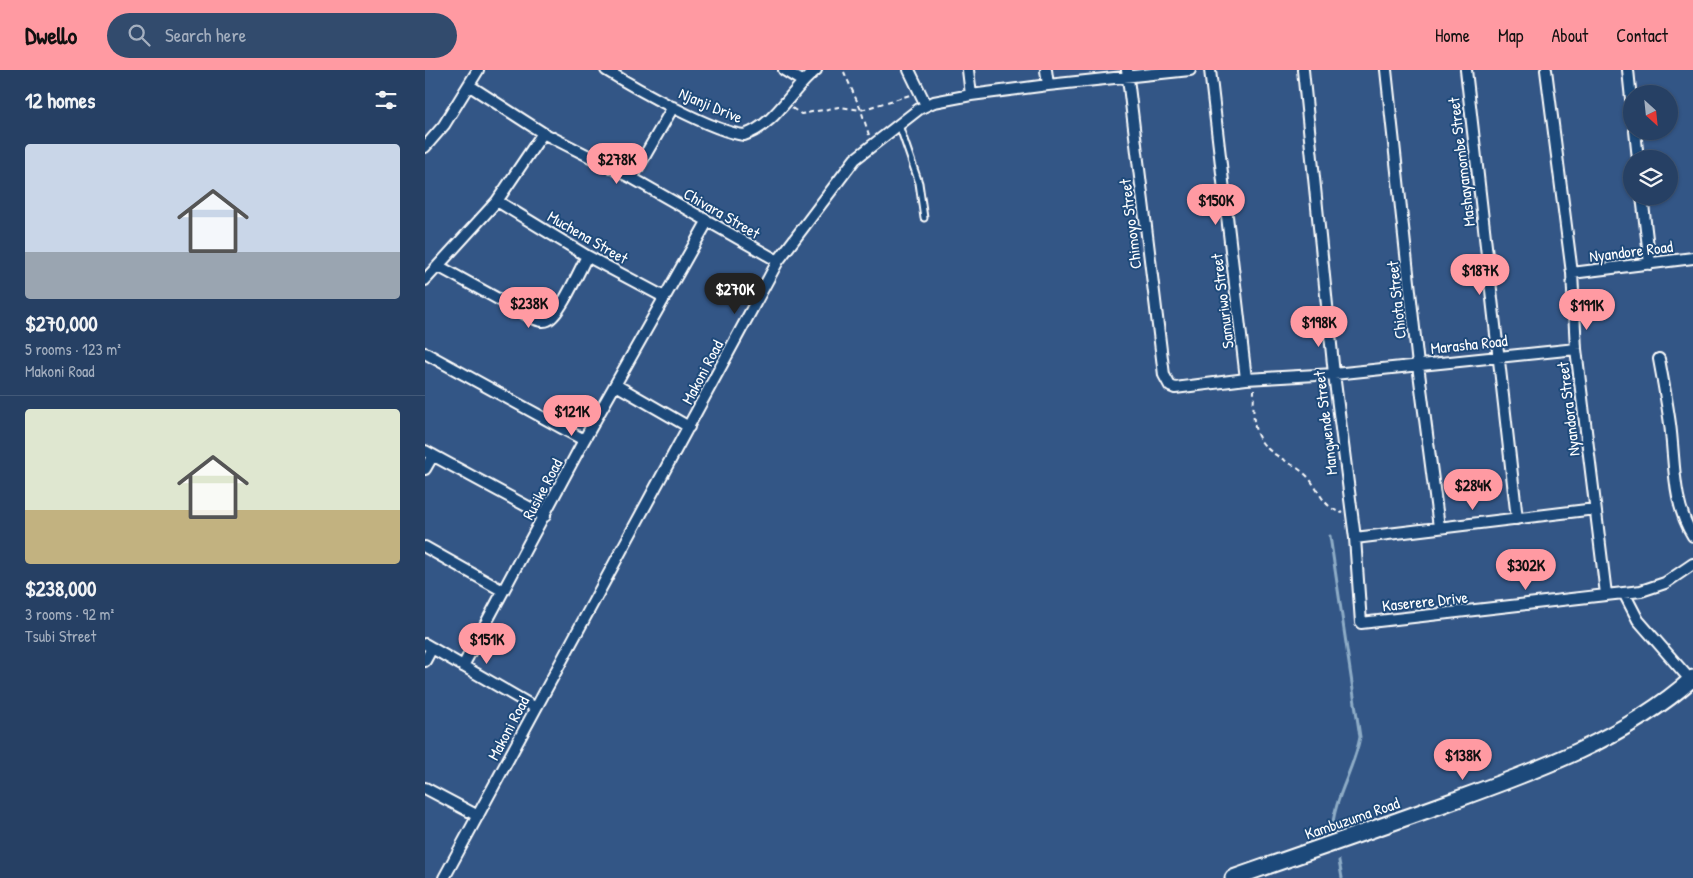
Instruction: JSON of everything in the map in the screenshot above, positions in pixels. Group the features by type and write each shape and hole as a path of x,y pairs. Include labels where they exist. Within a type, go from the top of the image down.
{"main road":[{"name":"Kambuzuma Road","path":"1233,878 1429,810 1549,764 1584,748 1644,715 1692,681"}],"street":[{"path":"426,145 444,125 478,70"},
{"name":"Njanji Drive","path":"606,70 673,107 730,132 744,135 759,128 785,103 802,81 815,70"},
{"path":"784,70 802,81"},
{"path":"909,70 926,105"},
{"path":"968,70 971,95"},
{"path":"1046,70 1048,85"},
{"name":"Makoni Road","path":"444,878 778,261 855,160 872,144 926,105 971,95 1127,74 1190,70"},
{"name":"Samuriwo Street","path":"1210,70 1250,379"},
{"name":"Mangwende Street","path":"1303,70 1334,374 1355,538 1361,623"},
{"name":"Chiota Street","path":"1386,70 1418,365 1439,527"},
{"name":"Mashayamombe Street","path":"1466,70 1517,519"},
{"name":"Nyandora Street","path":"1547,70 1572,273 1576,349 1606,594"},
{"path":"1628,70 1630,85"},
{"name":"Chimoyo Street","path":"1127,74 1164,375"},
{"name":"Chivara Street","path":"469,86 543,132 632,178 778,261"},
{"path":"632,178 673,107"},
{"path":"425,280 497,201 543,132"},
{"name":"Muchena Street","path":"497,201 587,256 664,297"},
{"path":"1644,205 1650,264"},
{"name":"Rusike Road","path":"463,666 584,440 707,222"},
{"path":"438,266 529,316 543,321 553,317 587,256"},
{"name":"Nyandore Road","path":"1572,273 1693,258"},
{"name":"Marasha Road","path":"1164,375 1166,382 1175,388 1250,379 1334,374 1576,349"},
{"path":"425,353 584,440"},
{"path":"1659,359 1670,424 1679,499 1683,515 1693,536"},
{"path":"616,385 689,427"},
{"path":"425,469 429,453 545,516"},
{"path":"1355,538 1595,509"},
{"path":"425,547 503,591"},
{"name":"Kaserere Drive","path":"1361,623 1624,593 1651,588 1665,583 1693,564"},
{"path":"1624,593 1638,620 1692,681"},
{"path":"425,661 429,646 536,708"},
{"path":"425,788 478,816"}],"lane":[{"path":"899,124 919,183 923,218"}],"path":[{"path":"843,72 861,110 872,144"},
{"path":"785,103 801,114 839,107 861,110 920,92"},
{"path":"1250,379 1254,424 1260,439 1279,458 1308,478 1320,498 1335,511 1351,514"}],"waterway":[{"path":"1330,536 1360,737 1336,808 1332,833"},
{"path":"1339,861 1342,878"}]}
